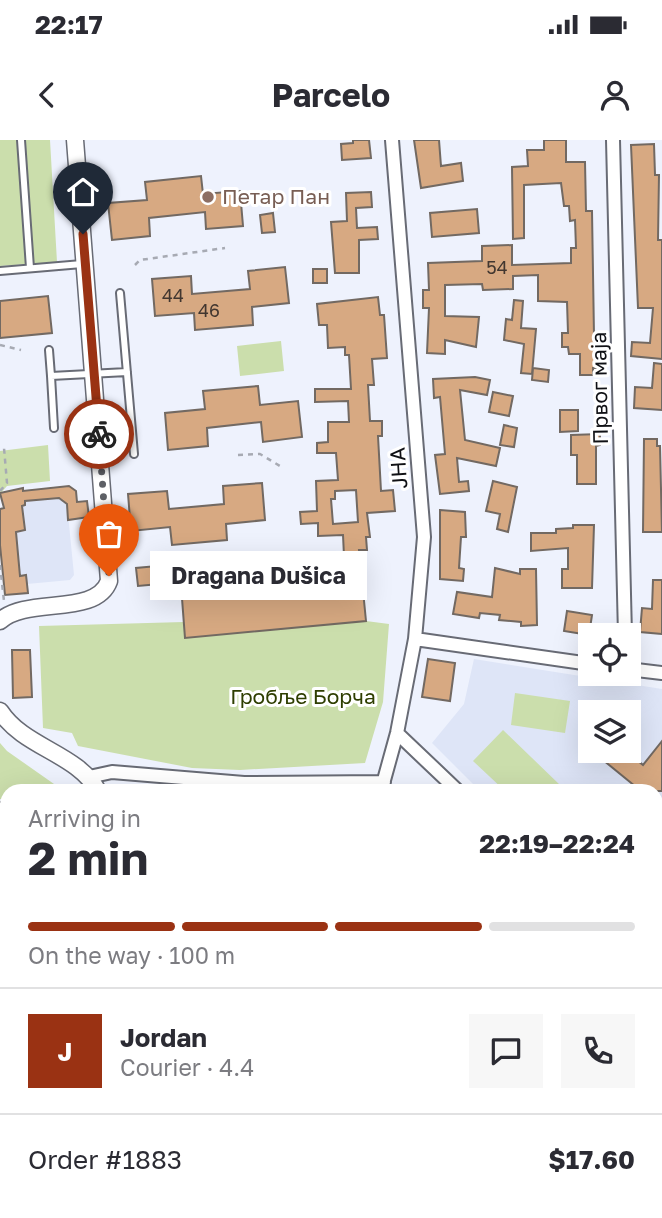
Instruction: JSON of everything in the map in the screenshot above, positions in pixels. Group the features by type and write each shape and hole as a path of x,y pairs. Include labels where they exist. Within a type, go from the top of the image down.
{"street":[{"path":"6,616 89,600 100,594 109,581 75,140"},
{"name":"ЈНА","path":"384,784 397,733 415,639 424,537 391,140"},
{"name":"Првог маја","path":"613,140 625,623"},
{"path":"415,639 578,662"},
{"path":"641,671 662,673"},
{"path":"0,711 20,734 91,784"},
{"path":"397,733 451,784"},
{"path":"98,784 112,772 224,782 288,784"}],"lane":[{"path":"20,140 30,268"},
{"path":"0,271 86,264"},
{"path":"120,293 134,454"},
{"path":"49,350 54,428"},
{"path":"51,376 127,372"}],"path":[{"path":"135,265 140,260 225,248"},
{"path":"0,345 21,349"},
{"path":"0,491 7,482 4,448"},
{"path":"238,455 260,454 280,466"},
{"path":"0,565 6,616"}],"shaded area":[{"path":"59,498 67,504 74,575 70,580 27,584 26,576 20,576 16,532 25,530 22,506 25,501"},
{"path":"474,659 578,676 578,686 641,686 662,689 662,784 473,784 432,743 464,704"}],"green space":[{"path":"0,140 50,140 57,262 0,266"},
{"path":"281,341 284,371 240,376 237,346"},
{"path":"48,445 50,481 7,486 0,494 0,451"},
{"name":"Гробље Борча","path":"366,621 389,624 383,702 365,763 240,770 192,768 78,746 72,733 43,728 39,626 184,622 186,638"},
{"path":"515,693 570,701 565,733 511,725"},
{"path":"503,730 559,784 498,784 473,761"},
{"path":"0,743 7,751 54,784 0,784"}],"building":[{"path":"353,140 369,140 371,158 342,160 341,144 353,143"},
{"path":"414,140 439,140 441,166 461,163 463,181 421,188"},
{"path":"544,140 566,140 566,162 585,162 586,211 592,211 594,335 605,335 606,349 598,349 598,368 593,368 593,375 580,375 580,354 569,354 568,347 562,347 562,333 568,333 567,302 538,301 538,275 513,276 513,289 483,290 482,284 445,285 445,316 479,317 476,347 445,340 445,354 427,353 429,308 423,308 423,290 429,290 428,263 482,261 482,246 512,245 512,265 571,263 571,248 576,248 575,220 570,221 569,206 564,206 561,183 524,185 524,238 513,239 512,167 528,166 527,150 544,150"},
{"path":"654,144 655,175 659,175 658,240 662,240 662,359 631,356 632,342 650,343 653,308 638,308 631,145"},
{"path":"201,176 203,194 240,191 243,226 206,229 205,212 149,218 150,236 112,240 108,203 147,200 145,182"},
{"path":"371,192 372,207 356,208 357,228 377,227 378,239 359,240 359,273 335,273 331,222 347,221 346,193"},
{"path":"477,209 479,233 432,237 430,213"},
{"path":"273,213 275,232 262,233 260,215"},
{"path":"285,267 289,303 252,307 253,325 195,330 194,313 155,316 152,279 191,276 192,294 250,289 248,271"},
{"path":"313,269 327,269 327,283 313,283"},
{"path":"48,296 52,333 0,338 0,301"},
{"path":"378,297 380,315 384,315 387,358 372,359 374,385 368,385 370,421 382,421 382,436 378,436 381,491 393,490 395,511 367,513 370,537 366,537 367,550 359,550 366,621 185,638 180,572 344,556 343,535 318,536 318,523 301,524 300,512 317,511 316,481 338,480 336,453 317,453 317,443 328,442 328,422 349,422 348,401 315,402 315,389 351,389 349,355 345,355 345,347 328,348 327,325 319,325 317,304","holes":["356,490 358,522 333,524 331,499 335,499 335,491"]},
{"path":"514,300 523,301 521,328 536,329 532,374 521,373 524,344 504,340 506,319 512,320"},
{"path":"654,363 662,364 662,410 634,408 635,387 652,388"},
{"path":"533,368 549,370 548,382 532,380"},
{"path":"475,377 490,380 487,395 460,390 465,440 500,448 496,466 457,458 459,482 468,481 469,491 440,494 435,455 445,454 440,397 434,398 433,379"},
{"path":"258,386 260,405 298,401 302,437 263,442 261,422 207,428 208,446 168,450 165,413 205,409 203,391"},
{"path":"493,392 513,396 509,416 489,412"},
{"path":"560,410 578,410 578,431 560,432"},
{"path":"504,425 517,428 514,447 500,445"},
{"path":"600,434 600,445 596,446 596,484 577,484 577,455 571,455 571,435"},
{"path":"644,439 657,439 657,446 660,446 662,532 643,532"},
{"path":"493,481 517,487 508,532 497,529 500,514 486,511"},
{"path":"262,483 265,520 226,524 227,540 172,545 170,527 131,531 128,494 167,491 169,509 224,504 223,486"},
{"path":"69,486 76,491 77,502 87,501 89,517 68,520 67,504 59,498 25,501 22,506 25,530 16,532 20,576 26,575 28,593 5,595 0,545 0,509 4,508 0,493 23,488 23,491"},
{"path":"440,510 465,512 466,537 461,537 459,568 464,569 463,581 440,579"},
{"path":"573,525 594,525 592,588 562,588 562,569 568,569 568,548 531,551 531,533 556,533 556,529 573,528"},
{"path":"157,566 159,584 138,586 136,568"},
{"path":"495,568 520,574 520,569 536,569 537,625 521,626 521,622 499,620 500,615 480,613 479,618 453,614 457,592 492,597"},
{"path":"653,580 662,580 662,634 641,632 642,608 652,609"},
{"path":"567,611 592,615 591,623 578,623 578,633 564,631"},
{"path":"12,650 30,650 32,697 13,698"},
{"path":"428,659 455,663 450,701 422,697"},
{"path":"662,741 662,784 632,784 607,763 643,765"}],"way so far":[{"path":"99,434 109,576"}],"place":[{"name":"Петар Пан","path":"208,197"},
{"name":"Dragana Dušica","path":"109,576"}],"route":[{"path":"83,234 99,434"}]}
